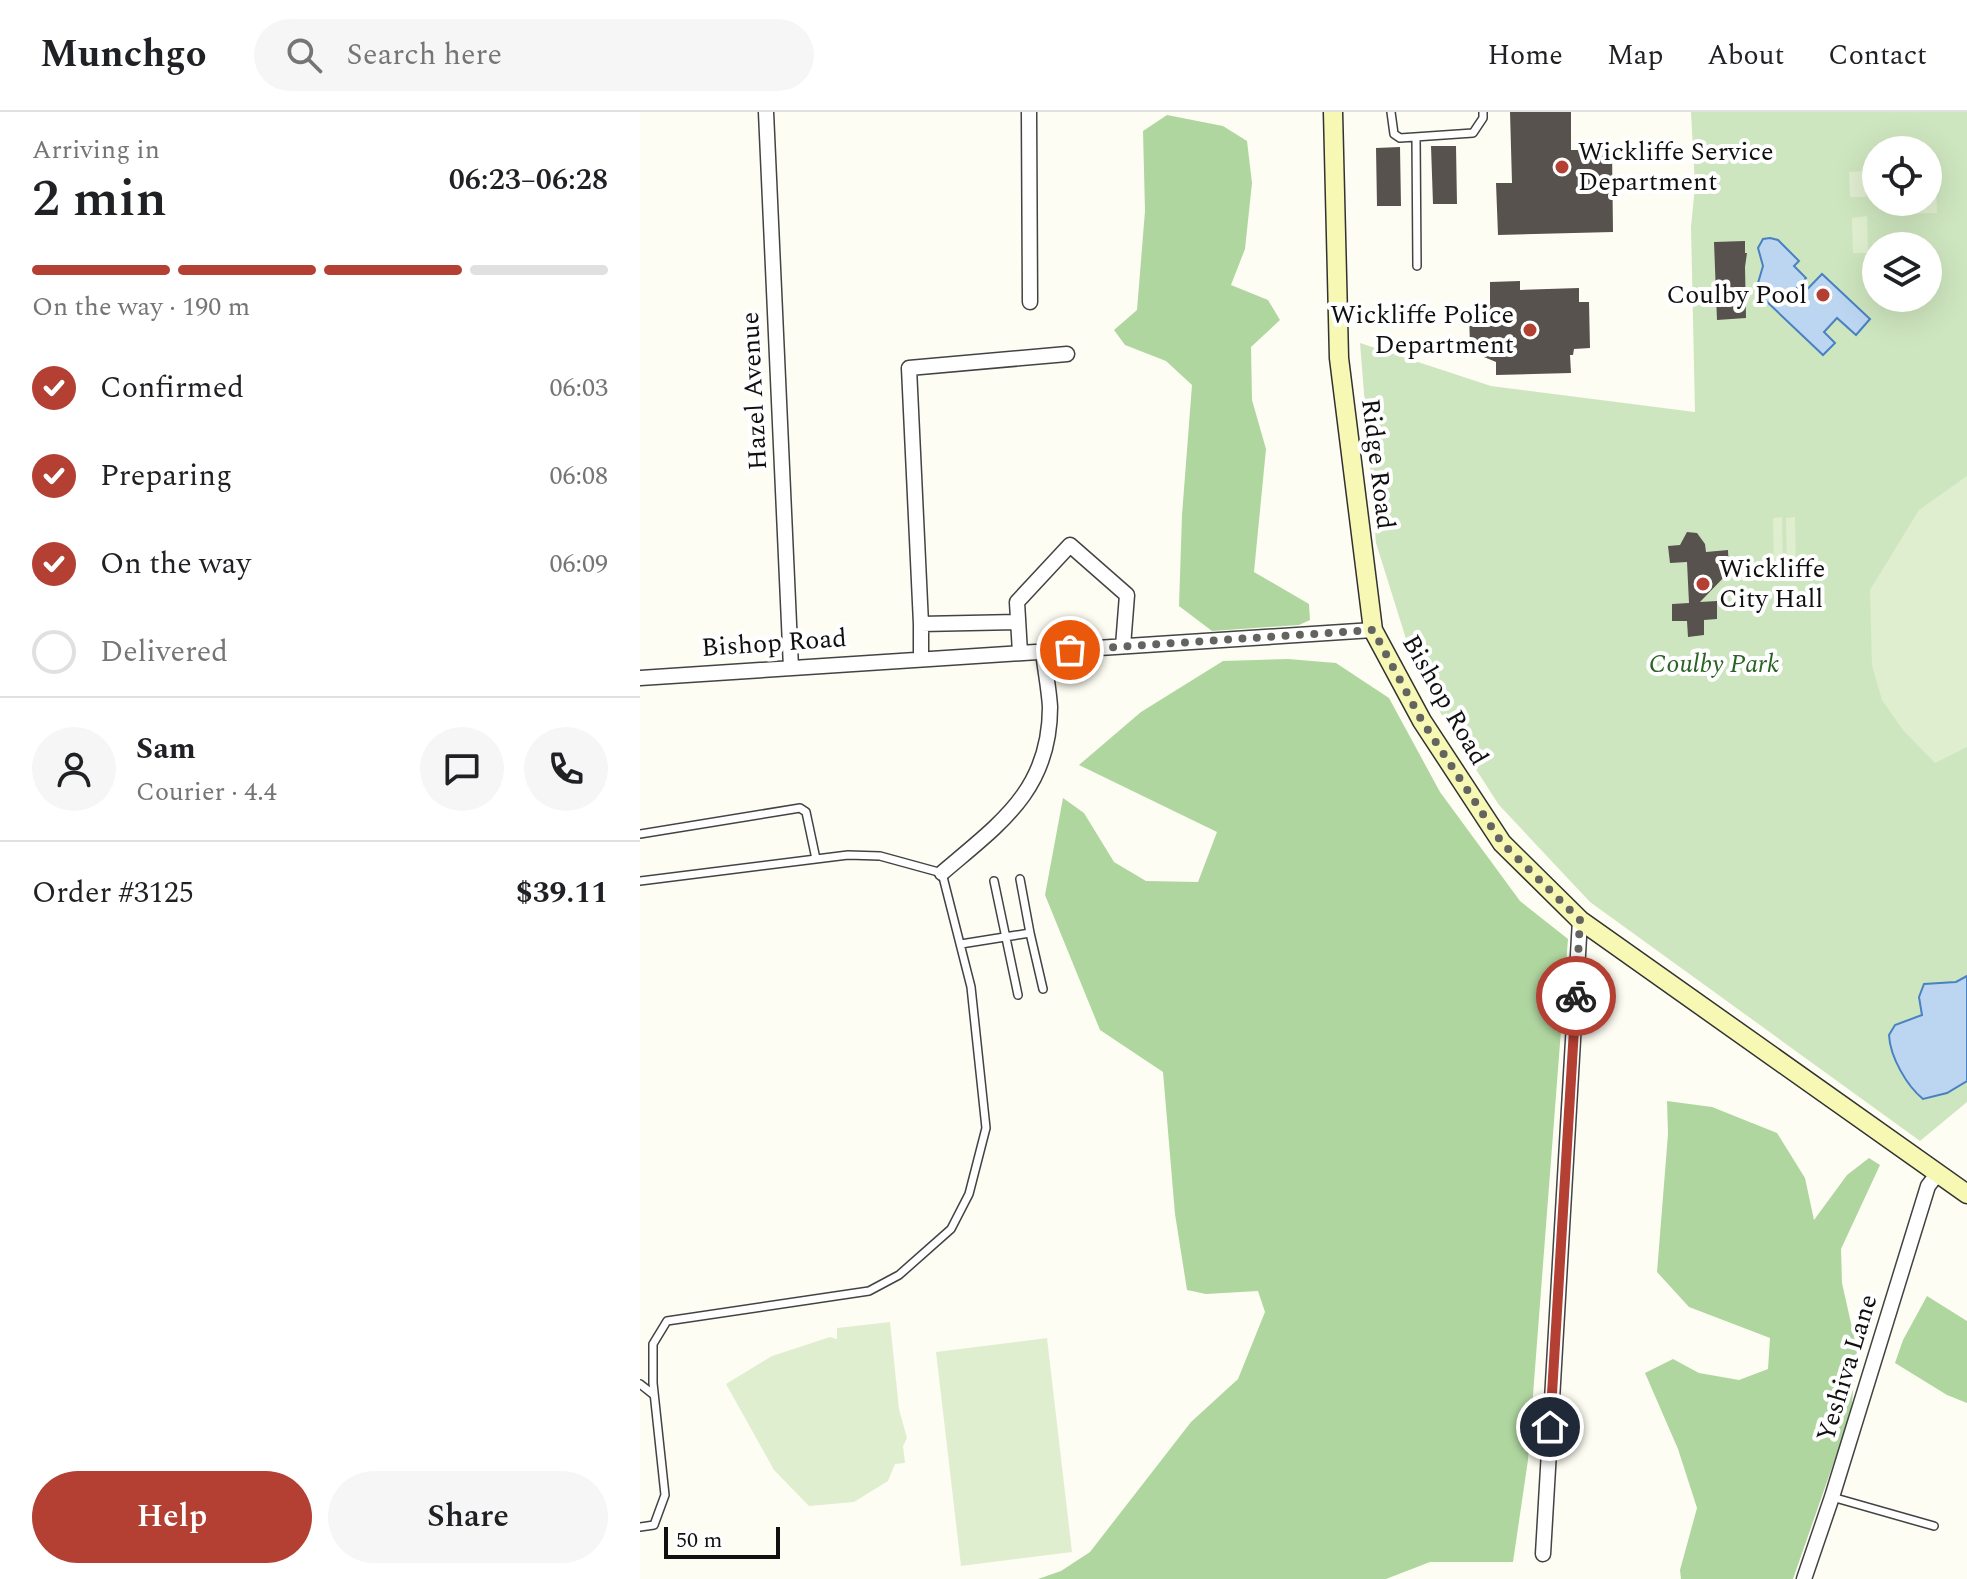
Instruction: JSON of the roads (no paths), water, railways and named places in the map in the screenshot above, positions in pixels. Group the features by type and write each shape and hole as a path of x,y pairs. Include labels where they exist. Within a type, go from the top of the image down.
{"main road":[{"name":"Ridge Road","path":"1333,112 1339,358 1373,630"},
{"name":"Bishop Road","path":"1373,630 1422,721 1502,843 1580,920 1967,1194"}],"street":[{"name":"Hazel Avenue","path":"766,112 791,668"},
{"path":"1029,112 1030,302"},
{"path":"921,659 909,368 1067,354"},
{"path":"1020,653 1017,602 1070,545 1127,595 1123,646"},
{"path":"921,624 1018,622"},
{"name":"Bishop Road","path":"640,678 1373,630"},
{"path":"942,873 1023,799 1044,757 1050,708 1043,651"},
{"path":"1543,1554 1580,920"},
{"name":"Yeshiva Lane","path":"1804,1579 1928,1186 1938,1173"}],"lane":[{"path":"1391,112 1394,134 1400,138 1473,133 1483,118 1483,112"},
{"path":"1416,137 1417,266"},
{"path":"640,834 800,808 806,812 816,859"},
{"path":"640,881 848,855 880,856 942,873 971,987 986,1128 969,1194 951,1229 899,1275 869,1291 667,1321 653,1344 654,1395 665,1495 654,1525 640,1527"},
{"path":"1020,879 1043,989"},
{"path":"994,881 1018,995"},
{"path":"961,944 1030,933"},
{"path":"640,1384 654,1395"},
{"path":"1832,1497 1934,1526"}],"water":[{"name":"Coulby Pool","path":"1763,239 1778,240 1799,261 1794,266 1806,278 1788,298 1794,303 1822,274 1870,319 1856,335 1837,318 1824,332 1835,343 1823,355 1764,299 1758,283 1763,266 1758,248"},
{"path":"1967,976 1967,1081 1947,1093 1923,1099 1900,1070 1889,1035 1895,1025 1922,1015 1919,997 1924,984 1956,982"}],"place":[{"name":"Wickliffe Service Department","path":"1562,167"},
{"name":"Coulby Pool","path":"1823,295"},
{"name":"Wickliffe Police Department","path":"1530,330"},
{"name":"Wickliffe City Hall","path":"1703,584"}],"park label":[{"name":"Coulby Park","path":"1714,664"}]}
